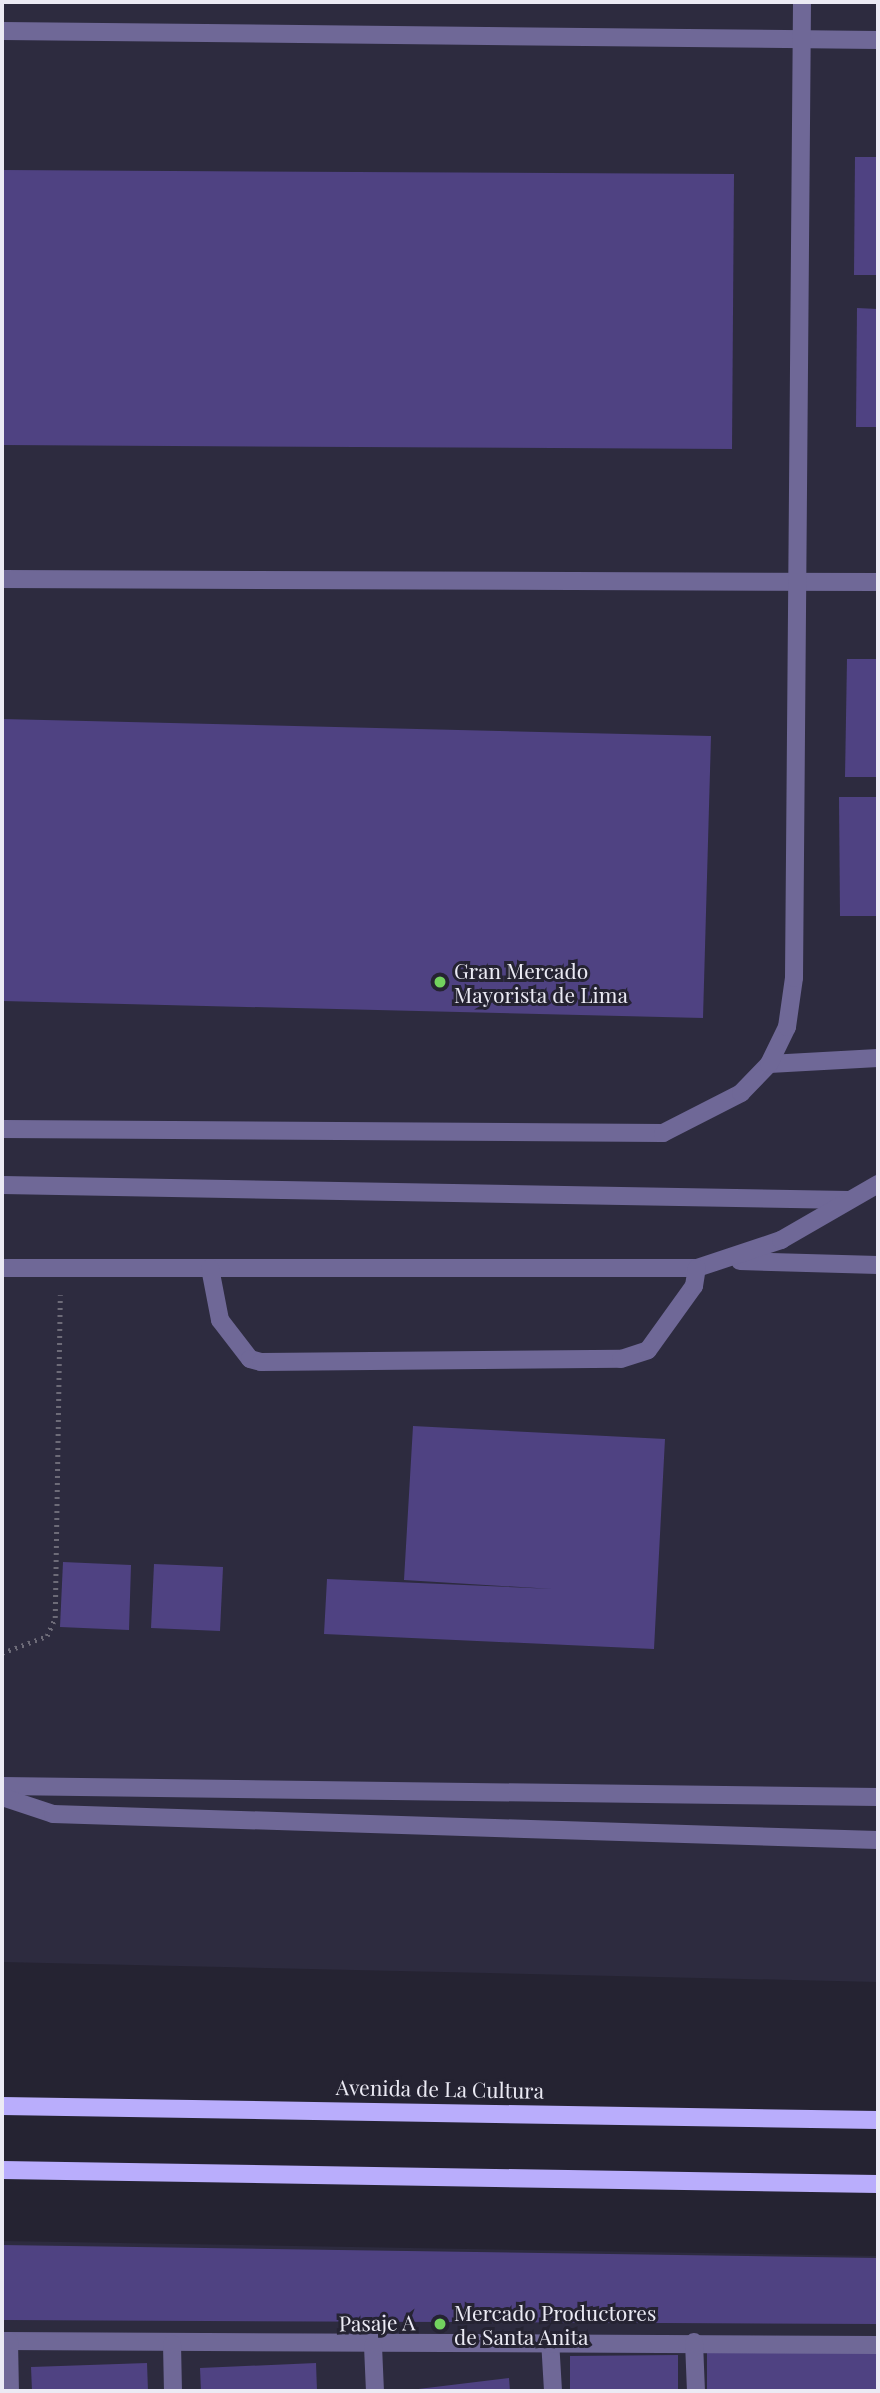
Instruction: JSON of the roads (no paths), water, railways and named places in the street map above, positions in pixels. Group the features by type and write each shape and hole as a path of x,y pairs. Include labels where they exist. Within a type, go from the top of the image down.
{"main road":[{"name":"Avenida de La Cultura","path":"2,2106 878,2120"},
{"path":"2,2170 878,2184"}],"lane":[{"path":"2,1129 663,1133 741,1093 769,1064 787,1027 794,978 795,582 802,2"},
{"path":"2,32 878,40"},
{"path":"2,579 878,582"},
{"path":"769,1064 878,1058"},
{"path":"733,1261 878,1184"},
{"path":"2,1185 851,1200"},
{"path":"2,1268 697,1268 733,1261 878,1265"},
{"path":"210,1268 220,1320 250,1359 261,1362 621,1359 648,1350 694,1286 697,1268"},
{"path":"2,1786 878,1797"},
{"path":"2,1797 53,1814 878,1840"},
{"path":"550,2340 553,2391"},
{"name":"Pasaje A","path":"5,2341 373,2346 550,2340 878,2345"},
{"path":"5,2341 10,2391"},
{"path":"694,2342 696,2391"},
{"path":"172,2344 173,2391"},
{"path":"373,2346 375,2391"}],"place":[{"name":"Gran Mercado Mayorista de Lima","path":"440,982"},
{"name":"Mercado Productores de Santa Anita","path":"440,2324"}]}
